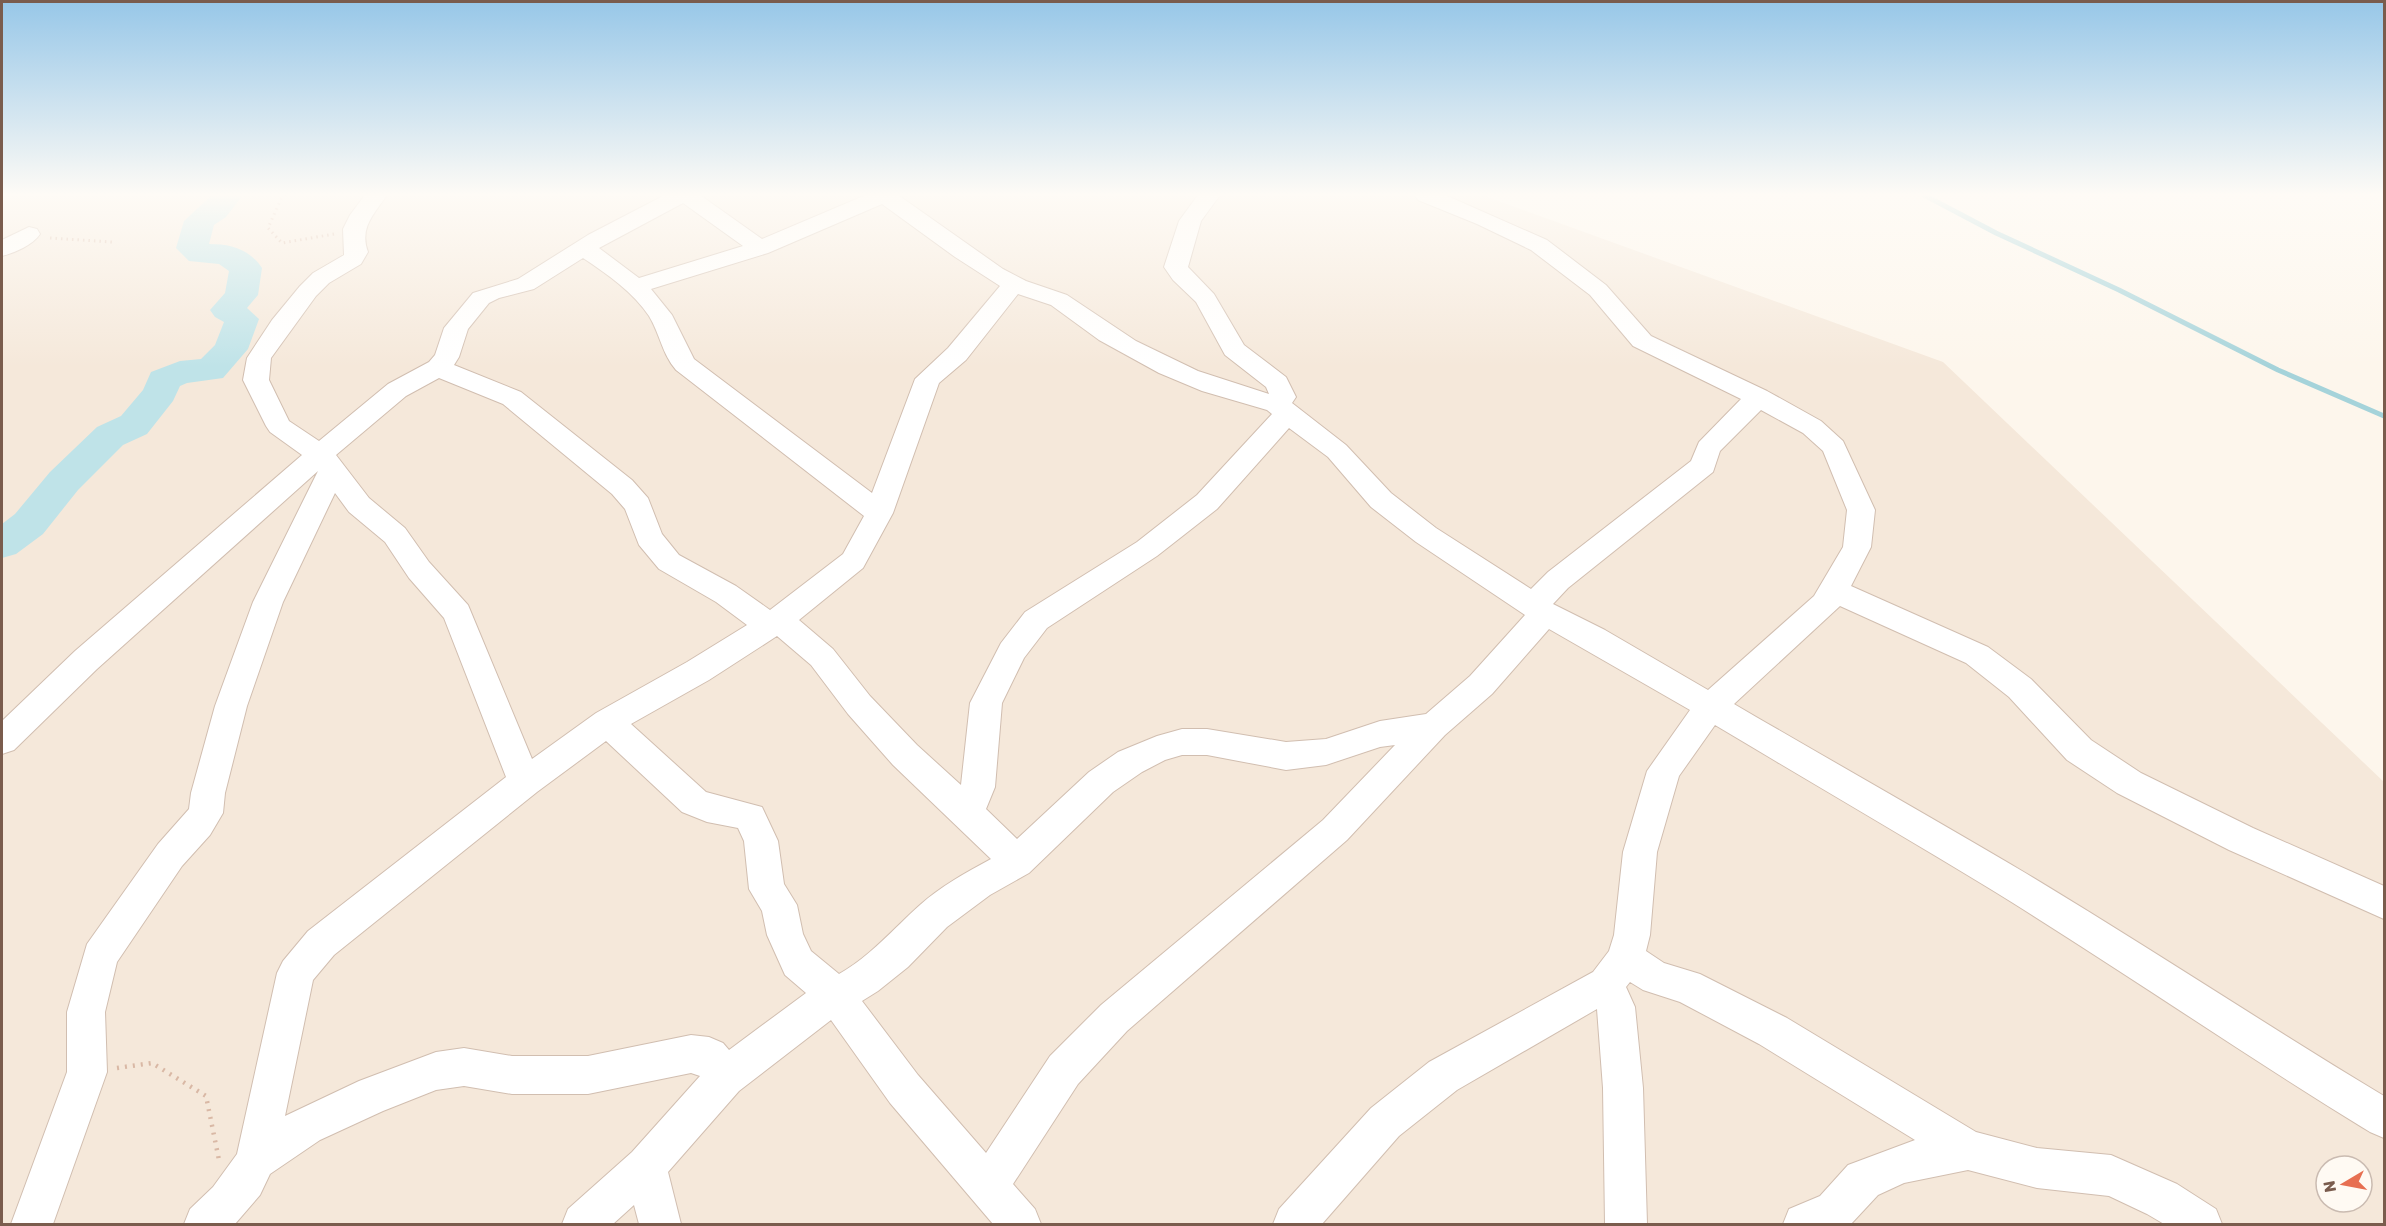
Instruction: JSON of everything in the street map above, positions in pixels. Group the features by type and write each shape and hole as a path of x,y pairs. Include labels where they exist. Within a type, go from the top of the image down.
{"street":[{"path":"357,252 353,259 321,278 281,325 259,358 256,380 279,426 326,462 359,505 395,535 419,570 457,613 525,782"},
{"path":"2,741 86,660 326,462 397,390 438,368 447,357 456,328 482,298 491,293 526,284 577,252"},
{"path":"590,252 627,277 636,286 662,318 678,357 687,366 879,513"},
{"path":"636,286 746,252"},
{"path":"963,252 1014,284 1058,300 1107,334 1138,352 1210,386 1282,408 1336,451 1381,500 1426,535 1539,610 1593,638 1710,706 2100,937 2291,1062 2385,1118"},
{"path":"965,810 973,802 978,788 986,703 1012,651 1036,620 1147,549 1208,502 1282,408 1283,397 1277,383 1234,350 1206,299 1180,275 1176,267 1181,252"},
{"path":"1548,252 1598,290 1642,341 1758,397 1812,427 1834,447 1861,510 1857,547 1825,604 1710,706 1664,771 1640,852 1632,934 1616,972 1616,1007 1623,1088 1626,1224"},
{"path":"217,1213 245,1180 256,1160 296,973 321,943 525,782 607,722 698,671 774,622 853,561 879,513 907,431 928,379 957,354 1014,284"},
{"path":"438,368 484,389 512,398 622,487 638,506 649,538 669,562 726,594 742,608 774,622 822,657 859,705 905,755 1017,862"},
{"path":"988,1186 1064,1070 1106,1026 1335,830 1434,726 1481,686 1539,610 1558,580 1702,465 1708,447 1758,397"},
{"path":"32,1224 87,1072 86,1012 100,956 170,855 206,813 208,793 231,706 268,602 326,462"},
{"path":"1834,591 1977,655 2020,688 2079,750 2129,783 2241,839 2385,903"},
{"path":"607,722 694,802 703,807 734,811 750,818 761,842 767,889 779,905 785,935 798,963 836,996 904,1089 1020,1224"},
{"path":"583,1224 646,1166 726,1077 814,1009 866,979 895,955 934,915 977,884 1017,862 1101,782 1130,762 1157,749 1182,742 1207,742 1286,756 1326,752 1380,734 1434,726"},
{"path":"1294,1224 1385,1122 1443,1076 1616,972 1656,978 1687,986 1773,1031 1968,1150 2037,1168 2111,1176 2162,1199 2201,1224"},
{"path":"256,1160 306,1126 373,1095 436,1071 464,1067 512,1075 588,1075 691,1054 709,1056 726,1077"},
{"path":"1804,1224 1835,1211 1863,1180 1904,1163 1968,1150"},
{"path":"646,1166 660,1224"}],"path":[{"path":"87,1072 152,1063 206,1096 217,1213"}],"shaded area":[{"path":"2,252 1640,252 1943,362 2384,782 2384,1224 2,1224"}],"waterway":[{"path":"2,544 29,524 64,481 110,436 134,425 160,393 164,380 180,372 211,370 231,349 242,319 227,310 241,295 246,268 227,254 198,252"},
{"path":"2037,252 2119,290 2278,370 2384,416"}]}
